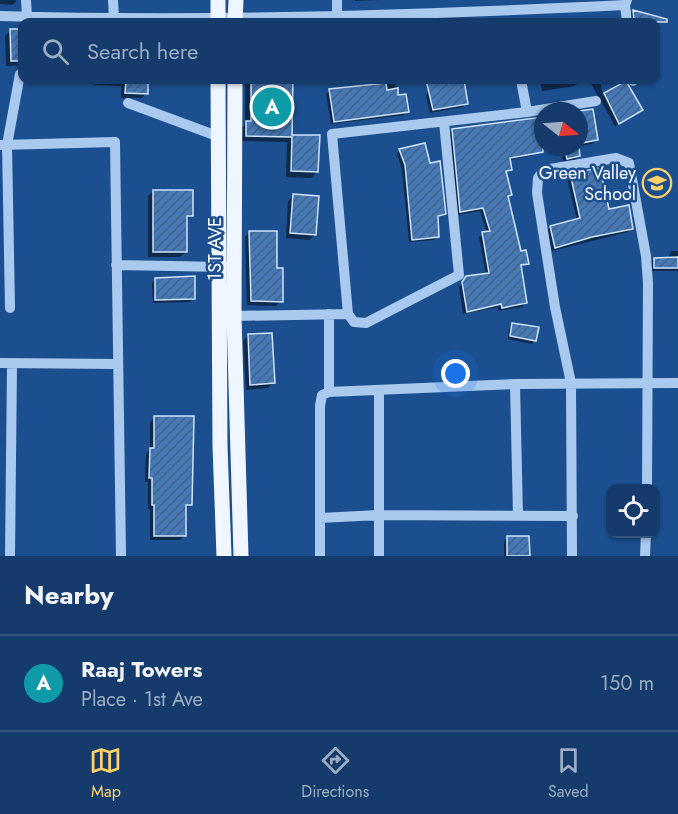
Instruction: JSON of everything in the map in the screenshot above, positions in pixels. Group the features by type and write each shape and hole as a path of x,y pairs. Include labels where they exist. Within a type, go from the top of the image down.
{"main road":[{"path":"218,0 218,18"},
{"path":"235,18 236,0"},
{"path":"218,84 218,267 224,556"},
{"name":"1ST AVE","path":"235,84 234,316 241,556"}],"street":[{"path":"27,0 27,16"},
{"path":"113,0 114,18"},
{"path":"336,15 337,0"},
{"path":"275,18 508,11 626,3 627,18"},
{"path":"508,11 509,18"},
{"path":"0,16 85,18"},
{"path":"10,308 4,145 18,83"},
{"path":"522,84 526,112"},
{"path":"444,122 459,275 366,323 354,322 348,314 332,134 526,112 596,101"},
{"path":"128,103 217,136"},
{"path":"4,145 115,142 121,556"},
{"path":"572,556 571,383 555,307 537,193 538,178 544,170 616,159 629,162 646,255 649,384 647,484"},
{"path":"116,265 235,267"},
{"path":"329,314 329,392"},
{"path":"234,316 348,314"},
{"path":"0,363 118,364"},
{"path":"9,556 12,364"},
{"path":"320,556 320,406 322,395 329,392 515,384 678,383"},
{"path":"515,384 518,516"},
{"path":"379,556 380,390"},
{"path":"320,518 379,515 573,516"},
{"path":"645,556 646,538"}],"building":[{"path":"633,10 667,19 667,22 660,22 660,18 634,18"},
{"path":"10,29 18,29 18,61 11,61"},
{"path":"126,84 148,84 148,94 125,93"},
{"path":"251,84 293,84 292,135 320,135 318,172 291,171 292,137 246,136 246,121 251,121"},
{"path":"386,84 387,90 398,88 398,95 406,94 409,112 334,122 329,89"},
{"path":"427,84 465,84 468,104 433,110"},
{"path":"620,84 628,84 643,110 619,124 604,93"},
{"path":"593,109 598,140 588,142 588,110"},
{"path":"534,118 534,154 510,158 512,170 506,171 512,195 508,196 521,251 526,250 529,264 521,265 527,303 502,308 501,304 467,312 462,282 466,276 489,273 482,232 490,231 483,208 460,212 452,129"},
{"path":"425,143 430,163 440,161 446,214 438,216 439,237 412,240 405,165 399,149"},
{"path":"600,168 609,209 629,205 633,229 592,237 555,248 550,226 580,218 570,173"},
{"path":"153,190 193,190 193,216 187,216 187,252 153,252"},
{"path":"293,194 319,196 316,235 290,233"},
{"path":"249,231 277,231 277,268 283,268 283,302 251,301"},
{"path":"678,257 678,268 654,268 654,258"},
{"path":"195,276 195,299 155,300 155,278"},
{"path":"512,323 539,327 536,341 510,336"},
{"path":"272,333 275,383 250,385 248,334"},
{"path":"154,416 194,416 192,505 186,505 186,536 154,536 152,478 149,478 150,448 154,448"},
{"path":"507,536 529,536 530,556 507,556"}],"place":[{"name":"Raaj Towers","path":"272,107"},
{"name":"Green Valley School","path":"657,183"}]}
